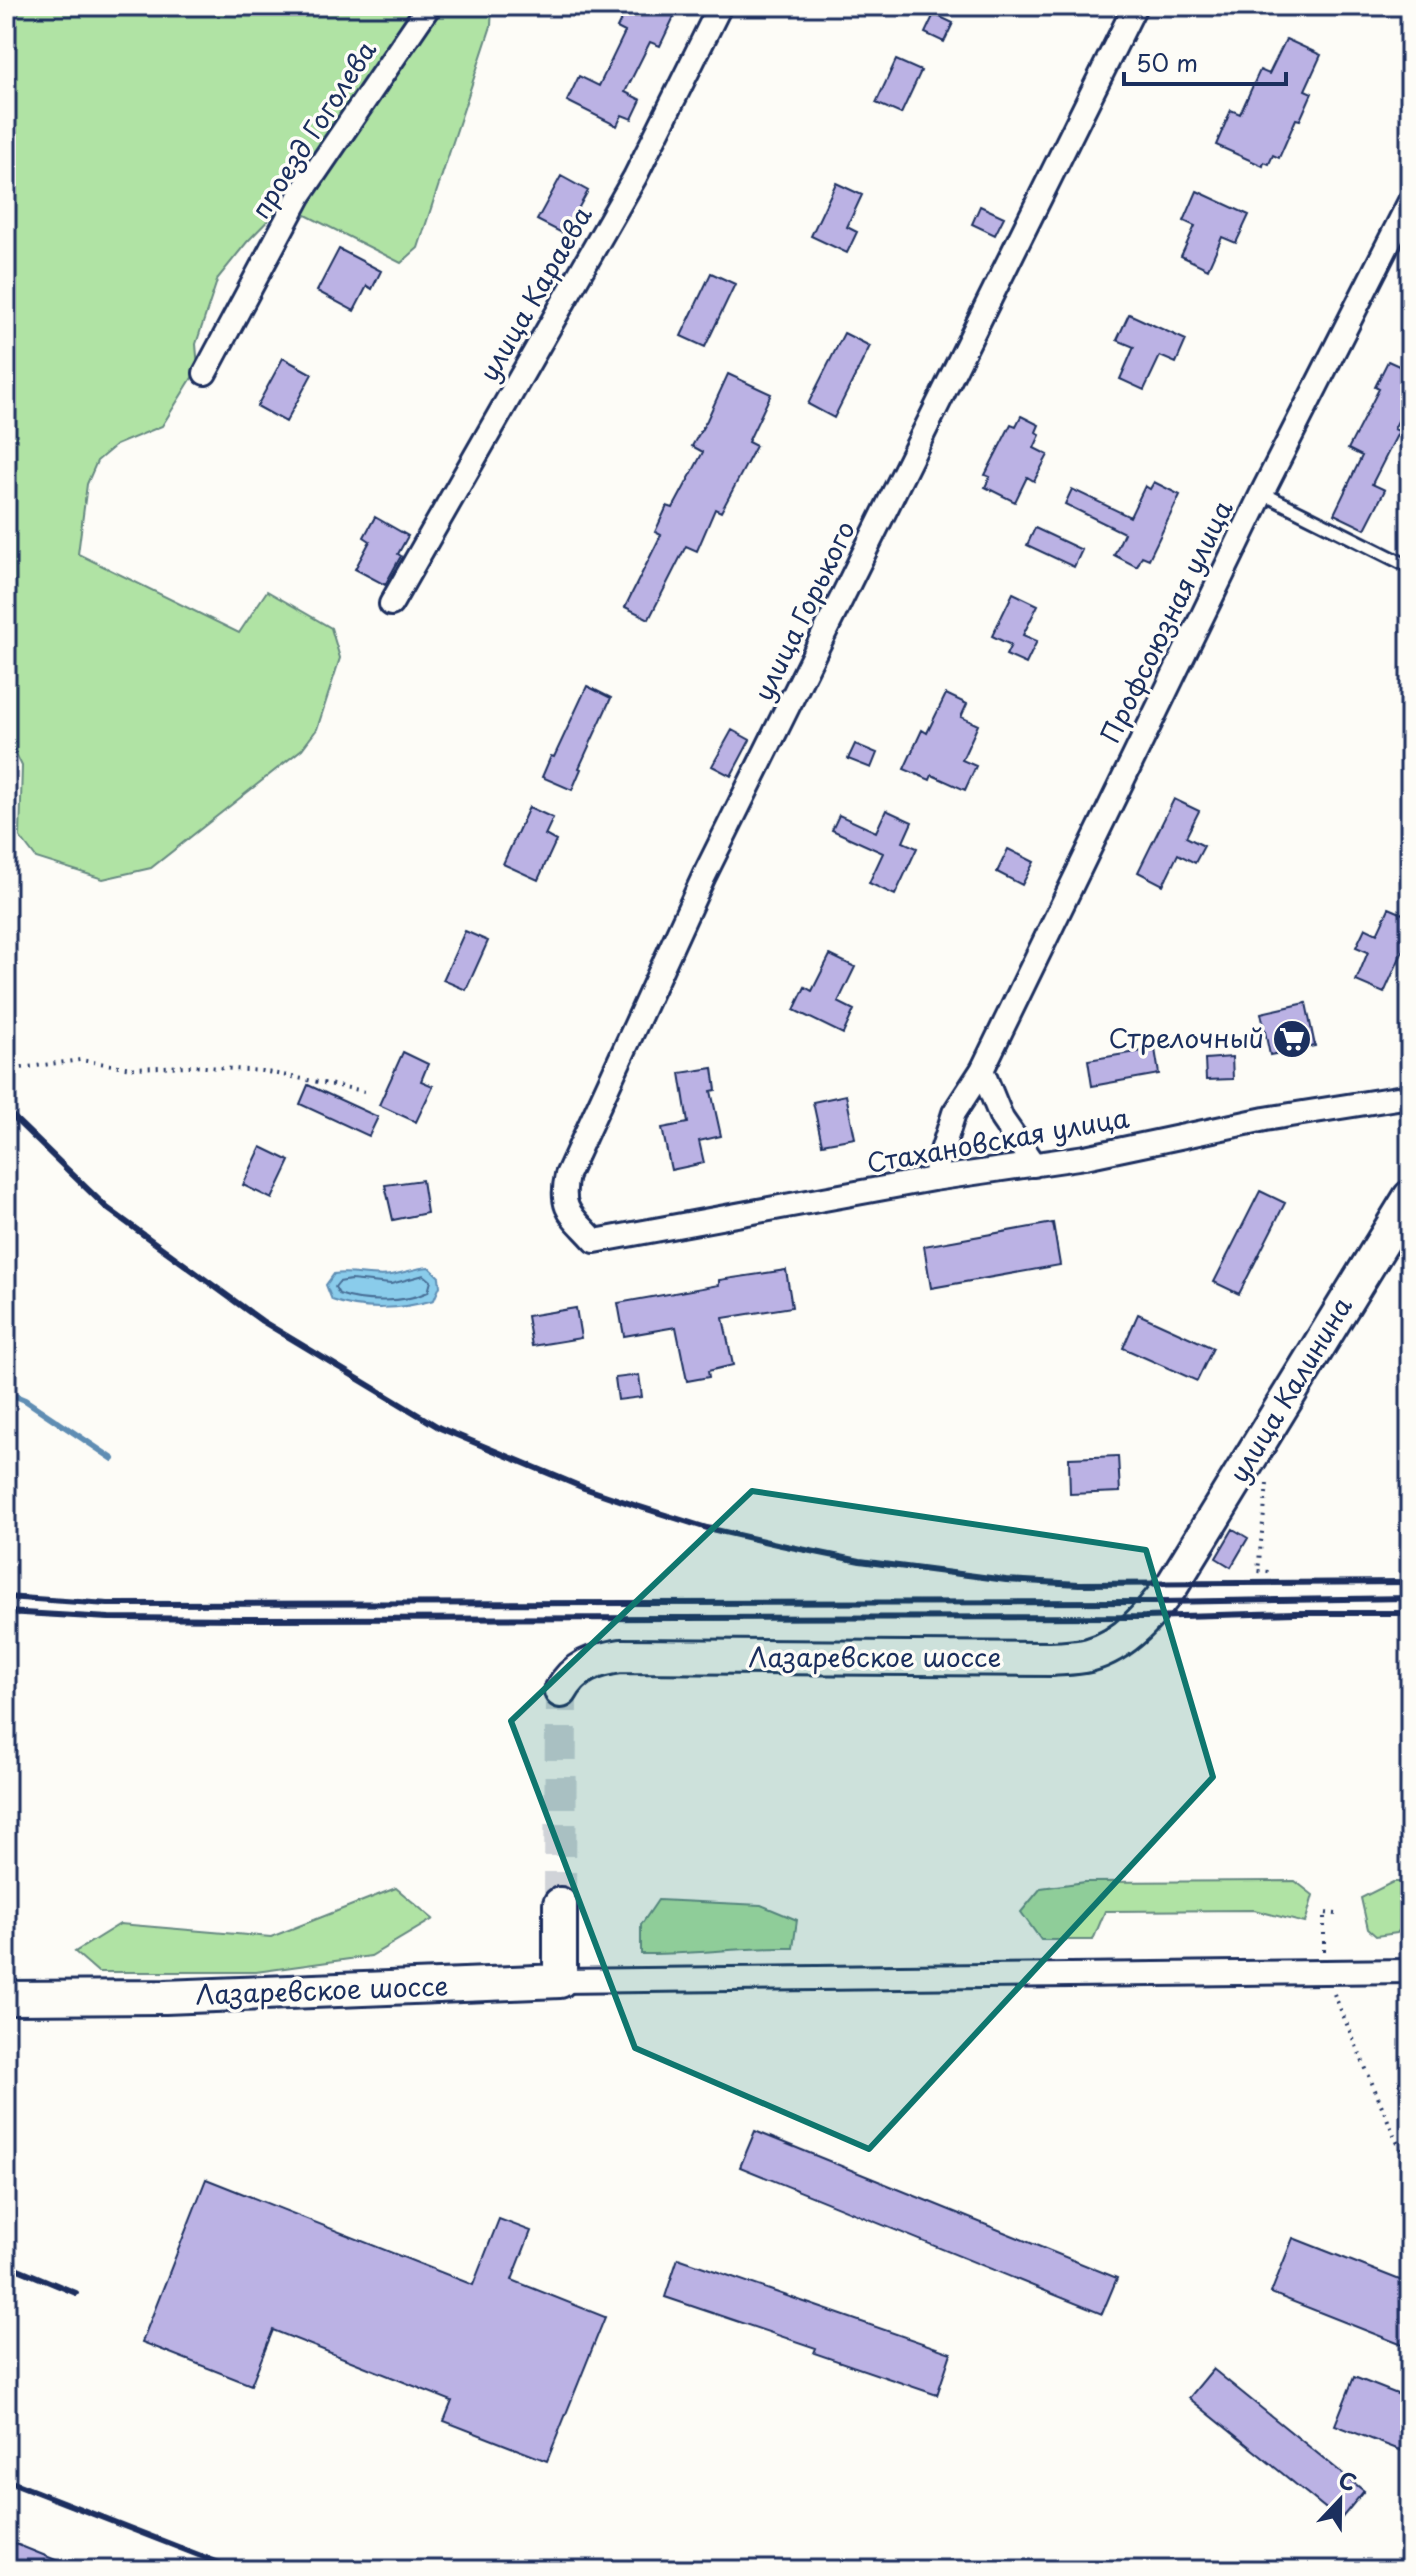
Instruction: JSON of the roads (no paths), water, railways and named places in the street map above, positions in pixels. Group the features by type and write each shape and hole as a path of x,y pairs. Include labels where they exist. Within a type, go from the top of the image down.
{"street":[{"name":"проезд Гоголева","path":"205,373 300,195 429,6"},
{"name":"улица Караева","path":"391,604 635,177 720,6"},
{"name":"улица Горького","path":"595,1241 567,1210 562,1196 567,1175 704,876 1135,6"},
{"name":"Профсоюзная улица","path":"933,1179 954,1113 982,1070 1262,493 1410,201"},
{"path":"982,1070 1002,1119 1034,1165"},
{"name":"Стахановская улица","path":"595,1241 933,1179 1085,1157 1265,1119 1410,1096"},
{"name":"улица Калинина","path":"1173,1584 1410,1197"},
{"name":"Лазаревское шоссе","path":"561,1691 569,1675 600,1659 621,1656 1052,1659 1088,1655 1116,1645 1173,1584"},
{"path":"560,1904 560,1981 1410,1971"},
{"name":"Лазаревское шоссе","path":"6,1998 165,1997 560,1981"}],"lane":[{"path":"1262,493 1410,567"}],"water":[{"path":"429,1267 439,1277 440,1286 434,1300 409,1305 370,1308 344,1304 332,1300 326,1285 334,1274 384,1276"}],"waterway":[{"path":"6,1392 25,1400 113,1459"}],"tunnel":[{"path":"560,1904 561,1691"}],"railway":[{"path":"6,1110 107,1208 262,1321 440,1428 584,1488 637,1506 707,1528 860,1561 1006,1580 1079,1584 1410,1582"},
{"path":"6,1597 108,1604 1159,1602 1410,1598"},
{"path":"6,1612 109,1618 247,1619 1145,1617 1410,1613"},
{"path":"6,2264 76,2293"},
{"path":"6,2480 237,2570"}],"place":[{"name":"Стрелочный","path":"1292,1039"}]}
